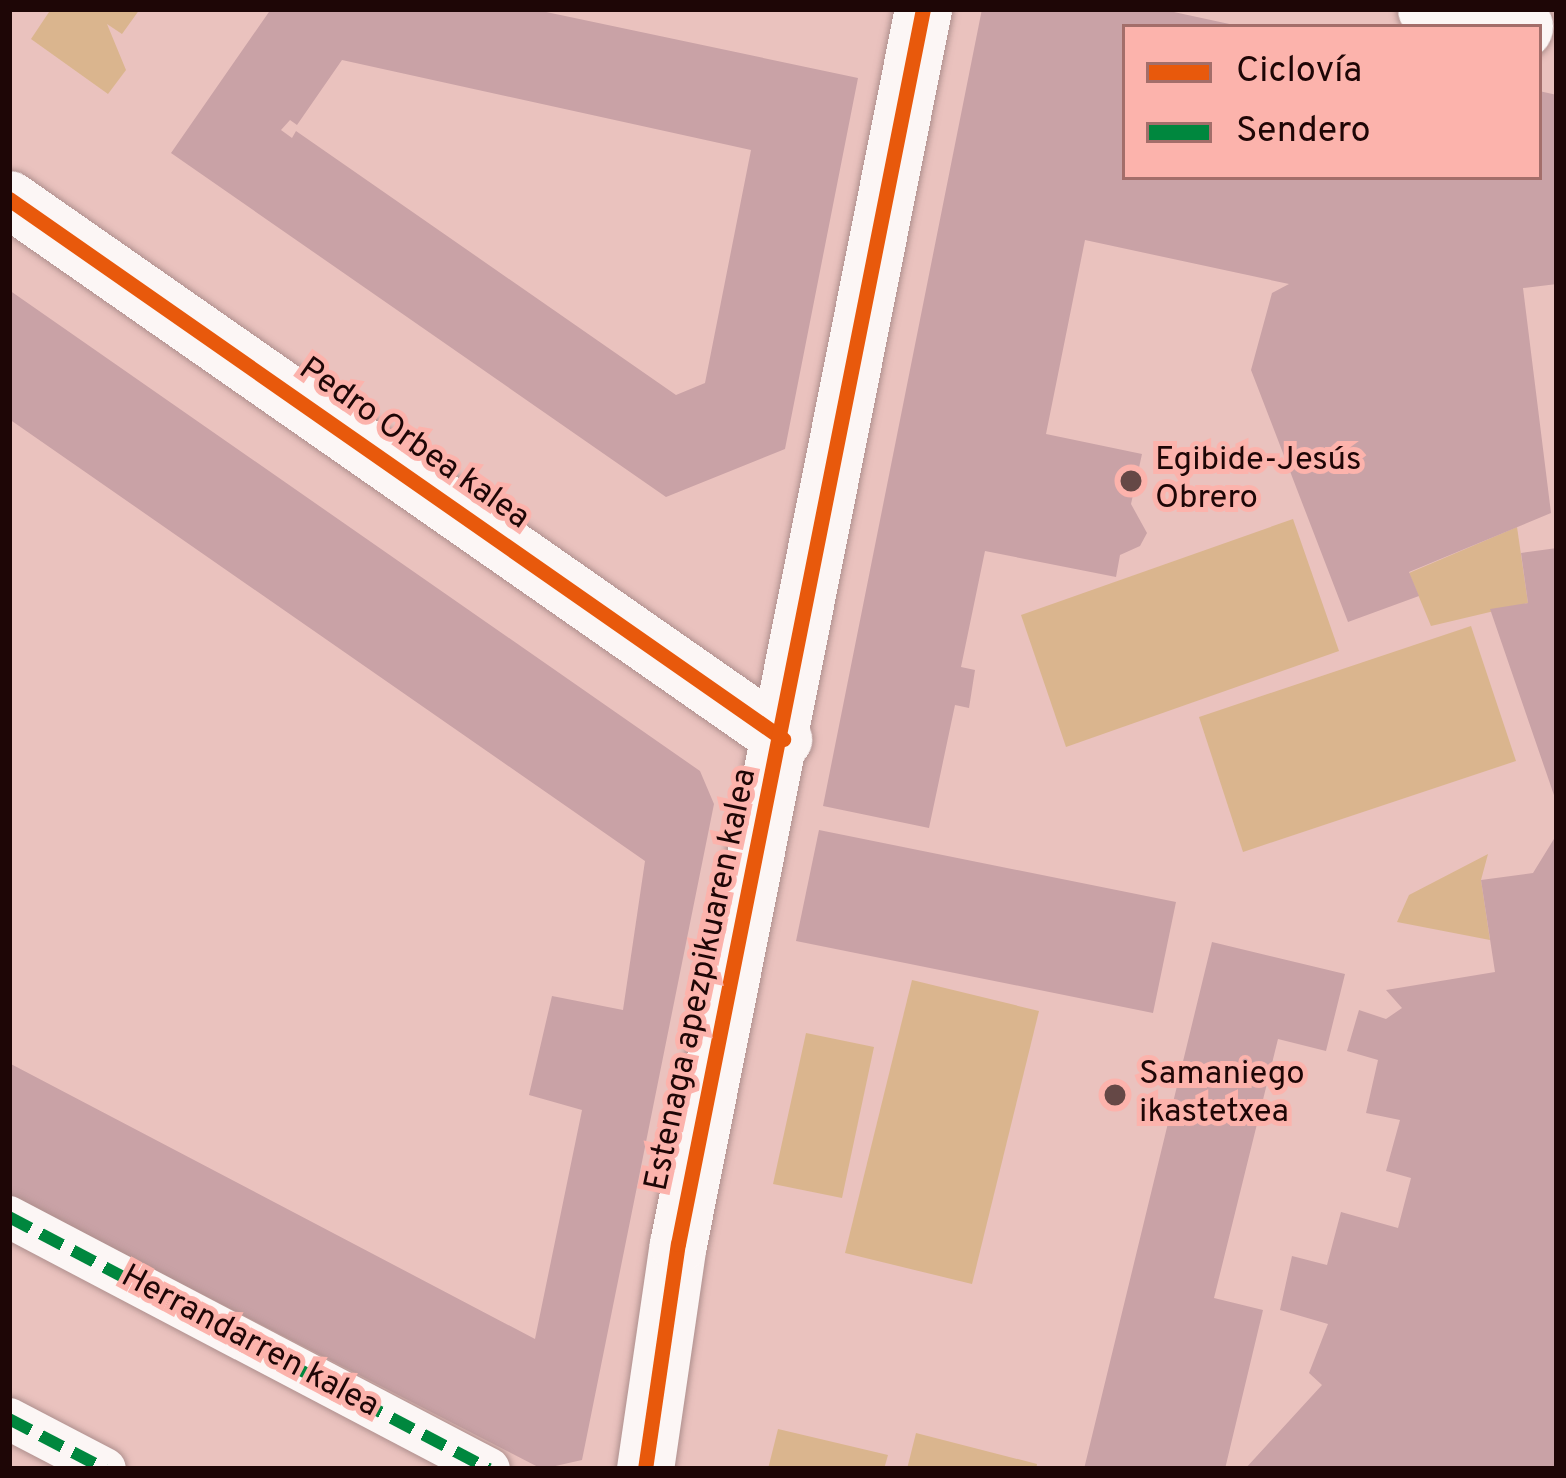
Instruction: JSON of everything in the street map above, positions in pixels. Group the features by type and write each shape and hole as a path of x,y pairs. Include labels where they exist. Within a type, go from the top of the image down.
{"main road":[{"path":"1430,9 1505,24"}],"street":[{"name":"Estenaga apezpikuaren kalea","path":"645,1469 678,1244 783,739 923,9"},
{"name":"Pedro Orbea kalea","path":"9,199 783,739"},
{"name":"Herrandarren kalea","path":"9,1216 490,1469"},
{"path":"9,1420 105,1469"}],"shaded area":[{"path":"51,9 140,9 122,34 107,24 126,70 108,94 31,39"},
{"path":"1293,519 1339,651 1066,747 1021,615"},
{"path":"1517,527 1528,603 1431,626 1409,573"},
{"path":"1471,626 1516,761 1243,852 1199,717"},
{"path":"1488,854 1481,880 1490,940 1397,922 1409,895"},
{"path":"912,980 1039,1011 972,1284 845,1253"},
{"path":"806,1033 874,1047 842,1198 773,1184"},
{"path":"778,1429 888,1455 884,1469 768,1469"},
{"path":"916,1433 1037,1464 1036,1469 907,1469"}],"building":[{"path":"271,9 532,9 858,78 785,449 666,497 171,153","holes":["342,60 751,150 705,383 676,395 296,131 292,138 281,130 290,120 297,125"]},
{"path":"982,9 1160,9 1229,24 1122,24 1122,180 1542,180 1542,92 1557,95 1557,284 1523,288 1551,513 1409,572 1419,596 1348,622 1251,370 1272,293 1289,284 1085,240 1046,434 1142,454 1131,504 1147,533 1140,546 1120,555 1116,577 985,551 961,667 975,670 969,708 955,705 929,828 823,806"},
{"path":"9,290 700,771 714,804 582,1460 542,1469 9,1195 9,1063 535,1339 582,1110 529,1095 552,996 623,1010 645,861 9,419"},
{"path":"1557,548 1556,801 1490,609 1528,603 1521,553"},
{"path":"819,830 1176,902 1153,1013 796,941"},
{"path":"1557,834 1557,1469 1245,1469 1322,1385 1309,1373 1328,1324 1280,1310 1292,1256 1327,1265 1341,1212 1398,1228 1411,1178 1386,1171 1400,1120 1366,1113 1378,1060 1347,1051 1359,1010 1386,1019 1402,1008 1386,990 1495,972 1481,880 1533,873"},
{"path":"1212,942 1345,974 1326,1051 1278,1039 1214,1298 1263,1310 1225,1469 1084,1469"}],"marked path":[{"path":"9,1217 489,1469"},
{"path":"9,1419 105,1469"}],"cycle path":[{"path":"645,1469 678,1244 923,9"},
{"path":"9,199 783,739"}],"place":[{"name":"Egibide-Jesús Obrero","path":"1131,481"},
{"name":"Samaniego ikastetxea","path":"1115,1095"}]}
